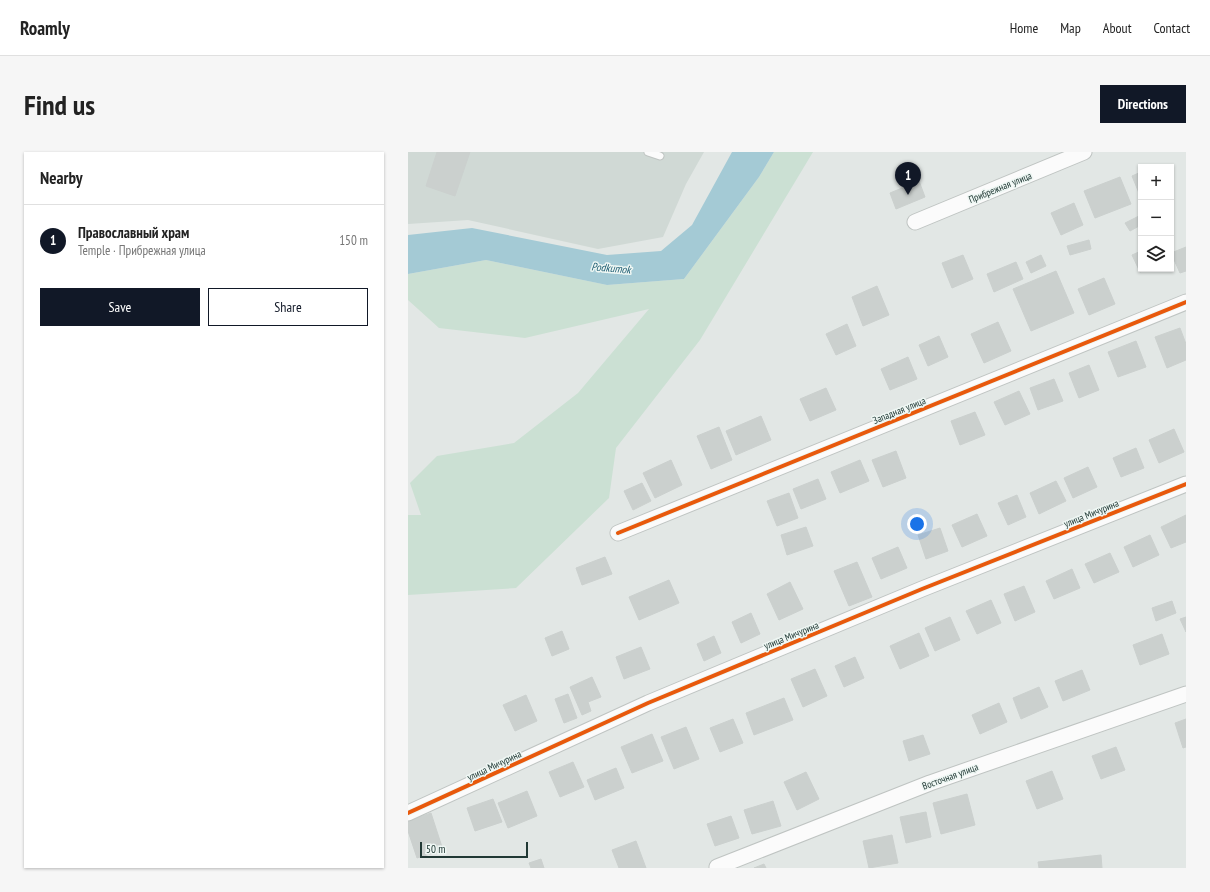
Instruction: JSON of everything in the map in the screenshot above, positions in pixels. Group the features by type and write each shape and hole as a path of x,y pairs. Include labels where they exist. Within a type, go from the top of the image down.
{"street":[{"name":"Прибрежная улица","path":"915,222 1084,152"},
{"name":"Западная улица","path":"618,533 1186,302"},
{"name":"улица Мичурина","path":"408,813 648,703 922,589 1186,484"},
{"name":"Восточная улица","path":"717,867 930,783 1186,694"}],"lane":[{"path":"648,152 660,156"}],"shaded area":[{"path":"408,152 704,152 686,184 663,237 598,249 468,220 408,224"}],"green space":[{"path":"774,152 813,152 700,340 616,448 609,498 516,588 408,595 408,515 421,515 410,483 437,456 514,443 578,393 649,309 525,338 439,328 408,300 408,274 486,260 607,285 684,279 759,177"}],"water":[{"name":"Podkumok","path":"732,152 774,152 759,177 684,279 607,285 486,260 408,274 408,235 472,228 607,255 661,251 692,225"}],"building":[{"path":"437,152 470,152 455,196 426,186"},
{"path":"1138,173 1138,191 1132,176"},
{"path":"1120,177 1131,204 1095,218 1084,191"},
{"path":"919,181 925,197 896,209 890,193"},
{"path":"1074,203 1083,225 1061,235 1051,213"},
{"path":"1138,216 1138,227 1130,231 1125,223"},
{"path":"1089,240 1091,249 1070,255 1067,246"},
{"path":"1186,247 1186,271 1180,273 1174,260 1174,252"},
{"path":"1138,252 1138,268 1132,255"},
{"path":"963,255 973,279 952,288 942,263"},
{"path":"1041,255 1046,266 1031,273 1026,262"},
{"path":"1016,262 1023,279 994,292 987,274"},
{"path":"1056,271 1074,313 1031,331 1013,289"},
{"path":"1104,278 1115,304 1089,315 1078,289"},
{"path":"877,286 889,315 863,326 852,297"},
{"path":"998,322 1011,351 984,363 971,334"},
{"path":"847,324 856,346 836,355 826,334"},
{"path":"1180,328 1186,344 1186,360 1167,368 1155,337"},
{"path":"939,336 948,357 928,366 919,345"},
{"path":"1136,341 1146,367 1118,377 1108,352"},
{"path":"908,357 917,379 890,390 881,369"},
{"path":"1089,365 1099,390 1079,398 1069,373"},
{"path":"1054,379 1063,401 1038,410 1030,388"},
{"path":"826,388 836,410 810,421 800,399"},
{"path":"1019,391 1030,414 1005,425 994,402"},
{"path":"975,412 985,435 960,445 951,421"},
{"path":"761,416 771,440 736,455 726,431"},
{"path":"719,427 732,460 711,469 697,436"},
{"path":"1174,429 1184,452 1159,463 1149,440"},
{"path":"1136,448 1144,468 1121,477 1113,458"},
{"path":"896,451 906,478 883,487 872,460"},
{"path":"671,460 682,485 655,498 643,473"},
{"path":"860,460 869,481 840,493 831,472"},
{"path":"1088,467 1097,487 1073,498 1064,478"},
{"path":"818,479 826,499 801,509 793,489"},
{"path":"1056,481 1066,501 1039,514 1030,493"},
{"path":"642,483 651,501 633,510 624,491"},
{"path":"789,493 798,518 777,526 767,501"},
{"path":"1017,495 1026,517 1008,525 998,503"},
{"path":"977,514 987,536 962,547 952,525"},
{"path":"1186,515 1186,542 1171,548 1161,527"},
{"path":"806,527 813,546 787,555 781,535"},
{"path":"940,528 948,551 926,559 918,535"},
{"path":"1150,535 1159,555 1133,567 1124,547"},
{"path":"898,547 907,568 881,579 872,558"},
{"path":"1110,553 1119,572 1094,583 1085,564"},
{"path":"605,557 612,574 582,585 576,568"},
{"path":"857,562 872,597 849,606 834,571"},
{"path":"1072,569 1080,588 1054,599 1046,581"},
{"path":"669,580 679,603 639,620 629,597"},
{"path":"790,582 803,609 779,620 767,594"},
{"path":"1024,586 1035,612 1015,621 1004,594"},
{"path":"991,600 1001,623 977,634 966,611"},
{"path":"1172,601 1176,613 1156,621 1152,608"},
{"path":"751,613 760,634 741,643 732,622"},
{"path":"950,617 960,640 935,651 925,628"},
{"path":"1186,617 1186,632 1180,619"},
{"path":"562,631 569,649 552,656 545,638"},
{"path":"919,633 929,656 900,669 890,646"},
{"path":"1162,634 1169,654 1140,665 1133,645"},
{"path":"714,636 721,653 704,661 697,644"},
{"path":"641,647 650,669 624,679 616,657"},
{"path":"855,657 864,678 844,687 835,666"},
{"path":"815,669 827,696 803,707 791,679"},
{"path":"1082,670 1090,690 1063,701 1055,681"},
{"path":"592,677 601,697 588,702 591,711 582,715 570,687"},
{"path":"1039,687 1048,707 1021,719 1013,698"},
{"path":"568,694 577,718 564,723 555,699"},
{"path":"526,695 537,721 515,731 503,705"},
{"path":"784,698 793,720 754,735 746,713"},
{"path":"999,703 1007,722 980,734 972,715"},
{"path":"733,719 743,743 720,752 710,728"},
{"path":"1186,719 1186,747 1183,748 1175,723"},
{"path":"686,727 699,759 674,769 661,737"},
{"path":"652,734 663,761 632,773 621,747"},
{"path":"923,735 930,754 909,761 903,741"},
{"path":"1116,747 1125,770 1101,779 1092,756"},
{"path":"573,762 584,787 560,797 549,772"},
{"path":"616,768 624,788 595,800 587,780"},
{"path":"1052,771 1063,799 1037,809 1026,781"},
{"path":"806,772 819,799 797,810 784,782"},
{"path":"527,791 537,816 508,828 498,803"},
{"path":"967,794 975,825 941,834 933,803"},
{"path":"493,799 502,822 475,831 467,808"},
{"path":"773,801 781,826 752,834 744,810"},
{"path":"926,812 931,837 906,843 900,817"},
{"path":"431,813 443,850 417,858 408,831 408,821"},
{"path":"731,816 739,838 715,846 707,824"},
{"path":"892,835 898,863 869,868 863,841"},
{"path":"636,841 646,868 619,868 612,850"},
{"path":"1101,855 1102,868 1039,868 1038,862"},
{"path":"541,859 544,868 531,868 529,863"},
{"path":"764,864 766,868 754,868"}],"cycle path":[{"path":"618,533 1186,302"},
{"path":"408,813 648,703 922,589 1186,484"}],"place":[{"name":"Православный храм","path":"908,195"}]}
